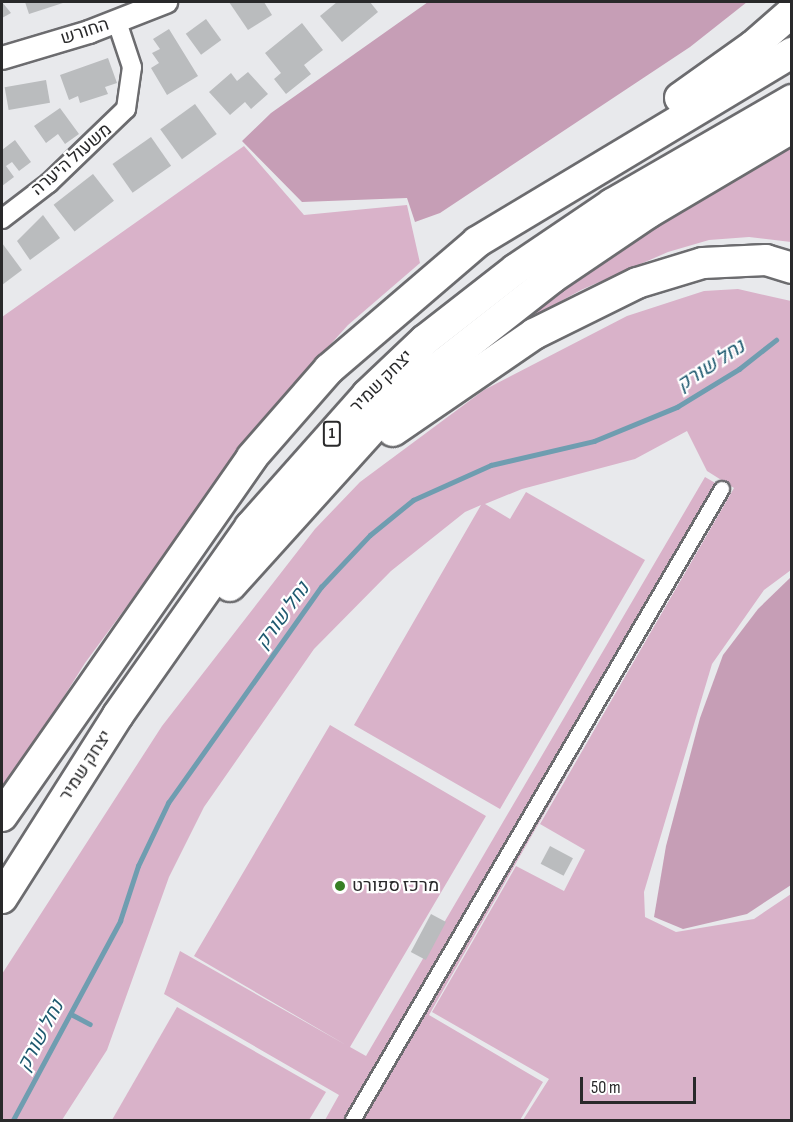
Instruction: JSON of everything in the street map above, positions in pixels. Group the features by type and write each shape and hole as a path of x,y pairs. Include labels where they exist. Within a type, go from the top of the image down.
{"highway":[{"path":"2,816 252,458 329,369 477,242 753,46 792,12"},
{"path":"477,242 792,53"},
{"name":"יצחק שמיר","path":"2,898 50,822 250,527 367,395 425,340 516,269 612,204 792,100"},
{"path":"50,822 189,636 292,516 378,422 500,318 648,213 792,128"},
{"path":"292,516 398,427 560,318 637,283 703,263 766,260 792,268"}],"street":[{"name":"החורש","path":"2,58 117,22 166,2"},
{"name":"משעול היערה","path":"2,219 49,183 126,109 132,67 117,22"},
{"path":"353,1120 722,489"}],"shaded area":[{"path":"428,2 747,2 690,47 440,213 415,222 407,198 302,202 242,141 271,113"},
{"path":"791,137 791,242 749,237 709,240 668,252 581,290 498,336 575,269"},
{"path":"244,146 304,215 407,205 420,263 348,325 272,409 85,663 2,795 2,317"},
{"path":"738,289 791,301 791,570 764,590 712,664 644,892 645,917 676,932 754,919 791,894 791,1120 523,1120 549,1079 432,1012 516,866 564,891 585,850 540,824 734,488 707,471 687,431 635,459 522,489 485,504 510,519 526,492 645,560 500,809 354,725 481,505 465,512 391,571 314,649 204,807 169,877 107,1050 62,1120 2,1120 2,974 162,726 315,529 360,482 484,390 627,316 704,291"},
{"path":"705,477 729,491 429,1015 543,1082 520,1120 325,1120 339,1095 164,994 180,951 346,1045 194,956 330,725 486,816 350,1047 366,1056"},
{"path":"791,577 791,885 747,914 683,929 654,917 666,846 700,718 723,655 758,609"},
{"path":"177,1007 326,1092 309,1120 112,1120"}],"building":[{"path":"2,2 11,13 2,18"},
{"path":"25,2 66,2 29,14"},
{"path":"229,2 264,2 272,15 248,30"},
{"path":"337,2 370,2 378,12 342,42 320,16"},
{"path":"206,19 221,40 201,55 186,34"},
{"path":"302,23 323,50 304,65 311,74 286,94 274,79 281,73 265,53"},
{"path":"169,29 198,76 167,95 151,68 159,63 152,53 160,49 153,39"},
{"path":"108,58 117,83 105,87 108,94 80,103 78,96 69,100 60,75"},
{"path":"248,72 268,94 251,109 245,102 230,115 209,92 231,73 237,81"},
{"path":"46,80 50,103 9,110 5,87"},
{"path":"195,104 217,134 182,159 160,129"},
{"path":"60,108 79,134 65,144 58,134 46,143 34,126"},
{"path":"151,137 171,166 133,193 112,164"},
{"path":"15,140 31,162 19,171 12,162 6,166 14,177 2,186 2,150"},
{"path":"93,174 114,201 75,232 54,205"},
{"path":"43,215 60,238 30,260 17,241"},
{"path":"2,243 22,270 2,285"},
{"path":"550,846 573,858 564,876 541,864"},
{"path":"431,914 446,922 426,960 411,952"}],"waterway":[{"name":"נחל שורק","path":"13,1120 120,921 138,866 168,803 321,587 370,535 413,500 491,465 594,441 677,407 739,369 776,340"},
{"path":"73,1015 90,1024"}],"place":[{"name":"מרכז ספורט","path":"340,886"}]}
